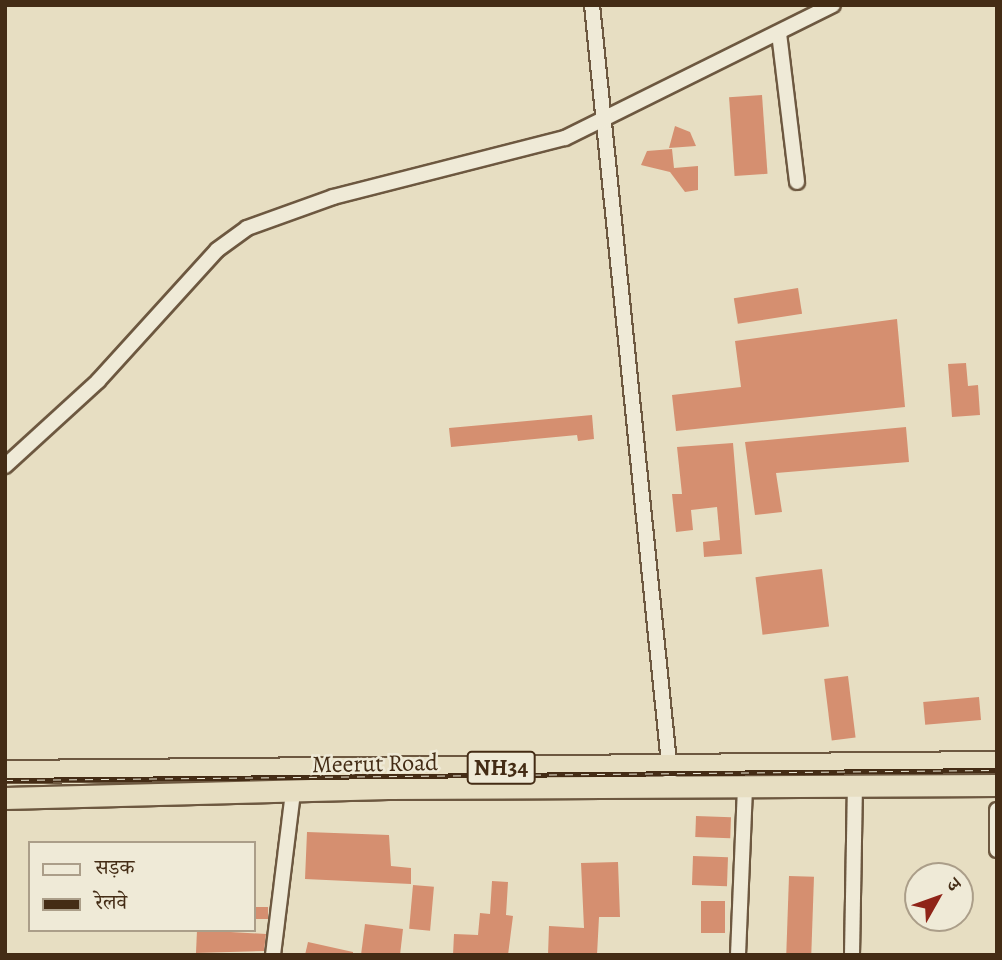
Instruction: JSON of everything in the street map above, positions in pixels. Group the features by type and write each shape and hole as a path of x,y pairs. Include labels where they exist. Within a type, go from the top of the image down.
{"highway":[{"name":"Meerut Road","path":"5,798 293,792 997,762"},
{"path":"952,763 953,785"},
{"name":"Meerut Road","path":"5,771 671,777 745,786 997,785"}],"street":[{"path":"592,5 601,123 671,777"},
{"path":"5,466 98,381 218,250 247,228 293,209 601,123 833,5"},
{"path":"779,33 797,182"},
{"path":"852,955 855,785"},
{"path":"738,955 745,786"},
{"path":"273,955 293,792"},
{"path":"997,810 997,850"}],"building":[{"path":"762,95 768,174 735,176 729,97"},
{"path":"675,126 690,132 696,146 669,148"},
{"path":"672,149 674,168 698,166 698,190 685,192 670,172 641,165 647,151"},
{"path":"798,288 802,314 738,324 734,298"},
{"path":"897,319 905,407 676,431 672,395 741,387 735,341"},
{"path":"966,363 968,386 978,385 980,415 952,417 948,364"},
{"path":"592,415 594,439 578,441 577,435 451,447 449,428"},
{"path":"906,427 909,462 776,473 782,512 755,515 745,442"},
{"path":"733,443 742,554 704,557 703,542 720,540 717,507 691,510 693,530 676,532 672,494 682,494 677,447"},
{"path":"822,569 829,627 763,635 755,577"},
{"path":"848,676 856,738 832,740 824,679"},
{"path":"979,697 981,720 925,725 923,702"},
{"path":"696,816 731,817 730,838 695,837"},
{"path":"307,832 389,835 391,866 411,868 411,884 305,879"},
{"path":"693,856 728,857 727,886 692,885"},
{"path":"618,862 620,917 599,917 597,955 548,955 549,926 584,928 581,863"},
{"path":"789,876 814,877 811,955 786,955"},
{"path":"492,881 508,882 506,915 513,916 508,955 453,955 454,934 478,935 480,913 490,914"},
{"path":"413,885 434,887 430,931 409,929"},
{"path":"701,901 725,901 725,933 701,933"},
{"path":"256,907 268,907 268,919 256,919"},
{"path":"365,924 403,929 400,955 361,955"},
{"path":"197,932 266,934 264,951 196,953"},
{"path":"308,942 353,952 353,955 305,955"}],"railway":[{"path":"5,780 997,770"}]}
